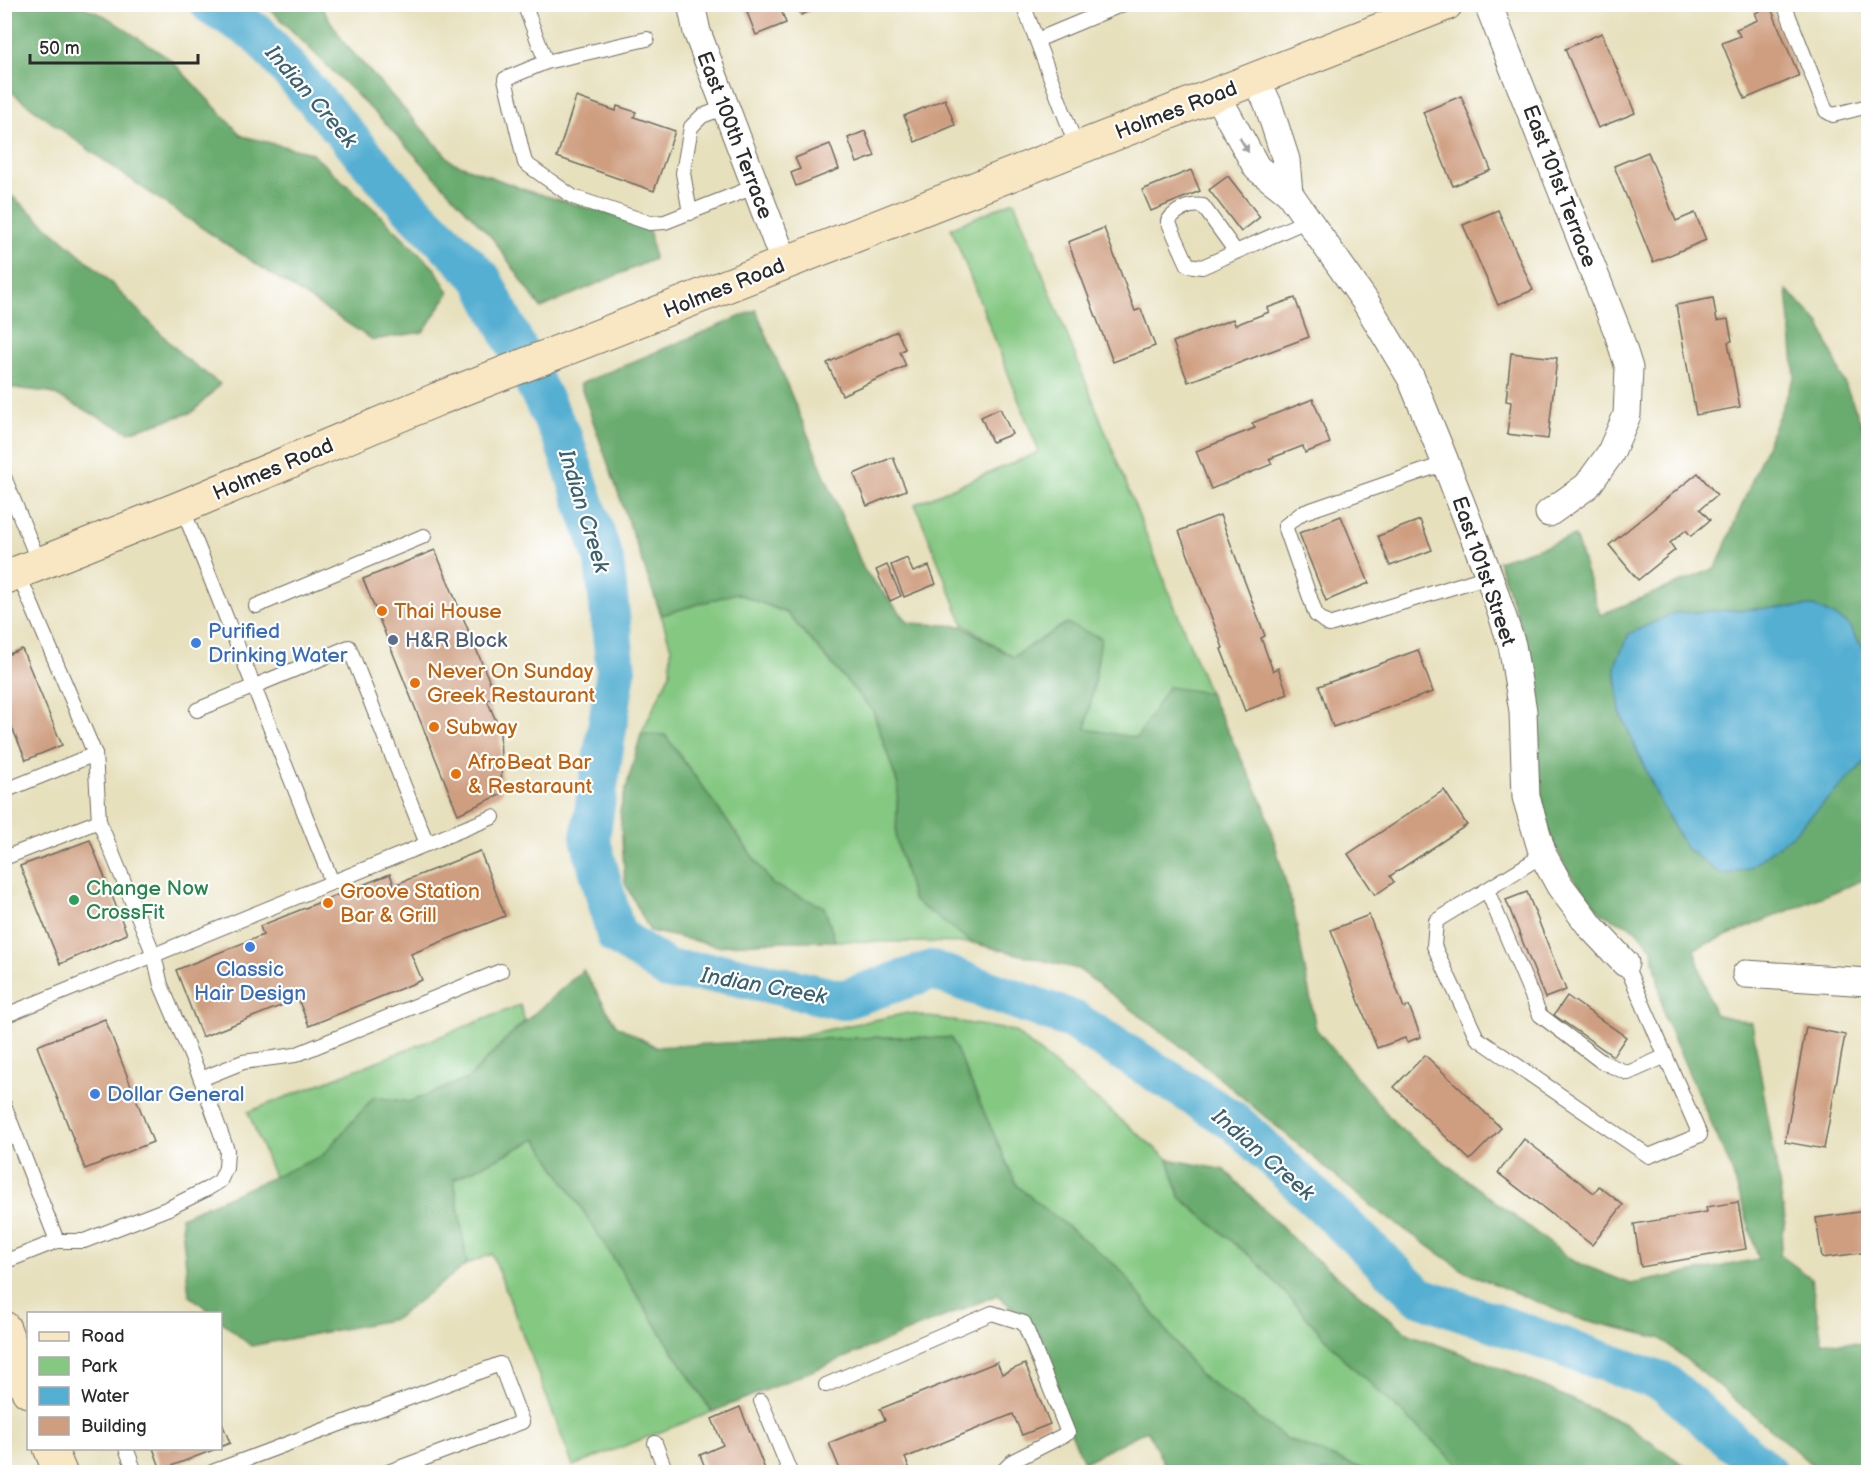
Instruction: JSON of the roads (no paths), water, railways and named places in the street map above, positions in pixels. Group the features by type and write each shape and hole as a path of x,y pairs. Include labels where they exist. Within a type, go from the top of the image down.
{"main road":[{"name":"Holmes Road","path":"21,572 438,399 1446,4"}],"street":[{"name":"East 100th Terrace","path":"691,4 697,32 784,264"},
{"name":"East 101st Terrace","path":"1488,4 1618,333 1629,368 1627,415 1610,454 1587,486 1549,513"},
{"path":"1256,78 1268,104 1286,160 1289,194"},
{"name":"East 101st Street","path":"1216,94 1257,168 1289,194 1365,301 1411,378 1489,576 1512,645 1523,711 1526,797 1543,855 1560,885 1585,919 1625,963"},
{"path":"1746,975 1869,982"}],"lane":[{"path":"524,4 546,62"},
{"path":"1023,4 1077,148"},
{"path":"1036,40 1123,4"},
{"path":"1784,4 1826,111 1833,116 1869,106"},
{"path":"647,39 546,62 505,79 525,163 573,197 650,223 665,222 754,187"},
{"path":"690,213 683,173 691,127 702,116 726,106"},
{"path":"1236,252 1203,206 1197,205 1176,211 1168,221 1188,265 1202,267 1236,252 1308,220"},
{"path":"1446,463 1302,513 1285,526 1316,615 1329,625 1489,576"},
{"path":"4,477 21,572 95,754 99,820 154,955 161,985 201,1079 226,1150 226,1168 220,1181 207,1189 169,1208 84,1241 57,1241 4,1262"},
{"path":"182,507 332,882"},
{"path":"256,606 424,536"},
{"path":"197,710 349,647 427,844"},
{"path":"4,791 95,754"},
{"path":"4,1016 493,817"},
{"path":"4,858 99,820"},
{"path":"1543,855 1436,921 1434,946 1477,1038 1649,1156 1700,1134 1625,963"},
{"path":"1487,890 1540,1015 1602,1062 1628,1073 1666,1056"},
{"path":"201,1079 243,1062 295,1055 501,970"},
{"path":"4,1105 57,1241"},
{"path":"826,1385 992,1313 1024,1323 1068,1433 1013,1461 1002,1473"},
{"path":"212,1473 500,1364 522,1422 388,1473"},
{"path":"761,1401 790,1473"},
{"path":"655,1443 666,1473"},
{"path":"126,1450 135,1473"}],"water":[{"path":"1814,606 1847,623 1868,657 1867,760 1794,833 1748,869 1722,875 1686,848 1660,802 1620,712 1615,665 1629,634 1674,613"}],"waterway":[{"name":"Indian Creek","path":"210,4 258,34 406,203 482,279 563,439 604,560 616,671 590,838 616,935 668,970 727,974 842,1000 932,970 1073,1020 1235,1122 1419,1296 1665,1383 1767,1472"}],"place":[{"name":"Thai House","path":"382,611"},
{"name":"H&R Block","path":"393,640"},
{"name":"Purified Drinking Water","path":"196,643"},
{"name":"Never On Sunday Greek Restaurant","path":"415,683"},
{"name":"Subway","path":"434,727"},
{"name":"AfroBeat Bar & Restaraunt","path":"456,774"},
{"name":"Change Now CrossFit","path":"74,900"},
{"name":"Groove Station Bar & Grill","path":"328,903"},
{"name":"Classic Hair Design","path":"250,947"},
{"name":"Dollar General","path":"95,1094"}]}
